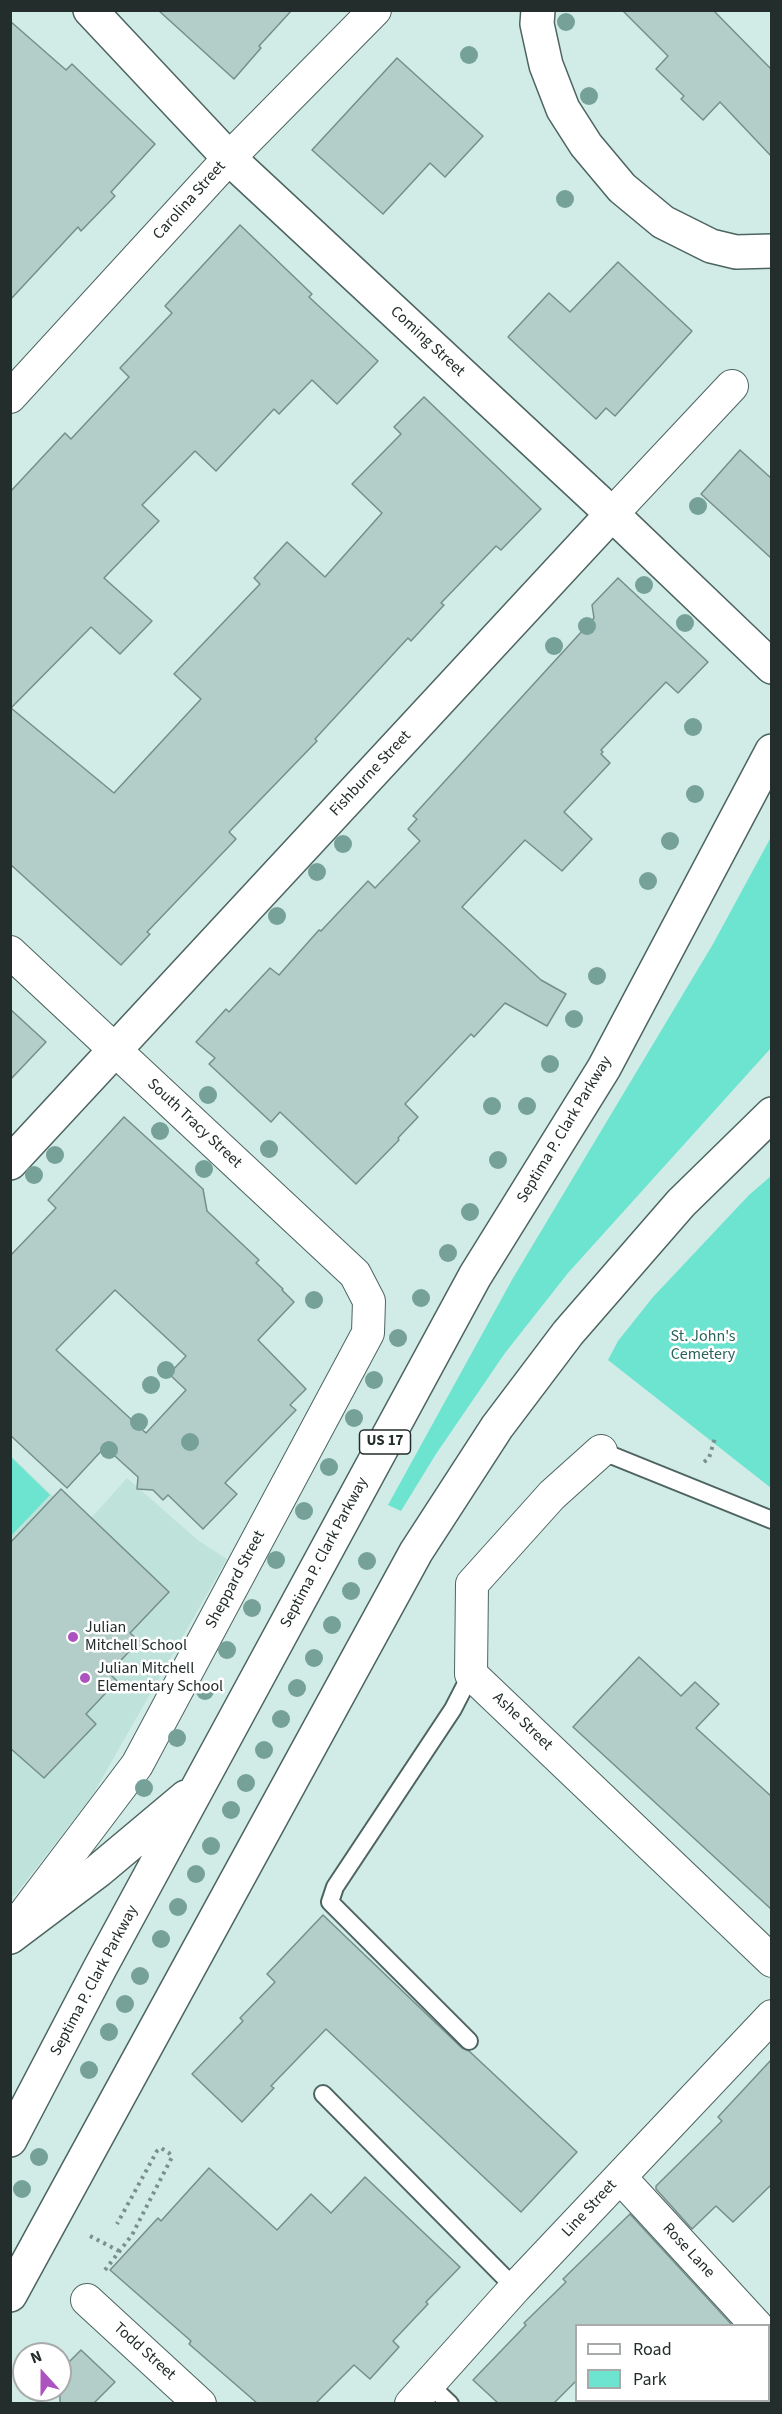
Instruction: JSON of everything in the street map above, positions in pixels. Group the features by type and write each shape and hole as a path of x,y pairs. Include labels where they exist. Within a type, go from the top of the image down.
{"main road":[{"name":"Coming Street","path":"90,10 229,158 612,514 771,667"},
{"path":"538,10 537,24 546,65 563,109 586,145 622,188 663,222 711,246 736,252 771,251"},
{"name":"Fishburne Street","path":"10,1163 612,514"},
{"name":"Septima P. Clark Parkway","path":"10,2140 100,1968 475,1276 604,1068 771,751"},
{"path":"10,2295 416,1552 491,1436 568,1333 681,1203 771,1114"},
{"path":"10,1935 99,1870 199,1786"}],"street":[{"name":"Carolina Street","path":"10,397 229,158 375,10"},
{"name":"Fishburne Street","path":"612,514 732,386"},
{"name":"South Tracy Street","path":"10,952 355,1274 369,1302"},
{"name":"Sheppard Street","path":"10,1935 137,1765 368,1333 369,1302"},
{"path":"471,1674 472,1584 552,1495 601,1451"},
{"name":"Ashe Street","path":"471,1674 771,1961"},
{"name":"Line Street","path":"430,2397 515,2289 769,2022"},
{"name":"Rose Lane","path":"620,2177 756,2324"},
{"name":"Todd Street","path":"93,2289 200,2403"}],"lane":[{"path":"601,1451 771,1520"},
{"path":"470,2041 330,1902 334,1887 453,1709 471,1674"},
{"path":"323,2094 515,2289"}],"path":[{"path":"93,2289 132,2235 172,2157 169,2153 161,2148 157,2151 117,2224"},
{"path":"90,2236 119,2251"}],"shaded area":[{"name":"Julian Mitchell Elementary School","path":"10,1455 84,1526 127,1478 199,1541 227,1559 92,1796 16,1894 11,1897"}],"green space":[{"path":"771,837 771,1048 568,1273 505,1353 436,1454 401,1511 388,1505 513,1278 713,944"},
{"name":"St. John's Cemetery","path":"771,1176 771,1488 608,1360 618,1341 653,1297 749,1195"},
{"path":"11,1457 50,1495 10,1536"}],"building":[{"path":"158,10 292,10 259,46 261,48 234,79"},
{"path":"622,10 713,10 771,69 771,156 720,102 703,120 681,99 684,96 656,69 668,56"},
{"path":"10,21 66,70 72,64 155,144 111,192 115,196 81,231 78,227 10,300"},
{"path":"397,58 483,136 445,177 430,163 383,214 312,150"},
{"path":"240,225 312,294 309,297 378,361 337,404 312,380 279,414 274,409 216,471 195,451 142,505 159,521 104,578 152,621 120,654 91,627 11,708 114,793 201,699 174,674 260,584 254,578 287,542 325,577 382,513 352,484 401,434 394,427 424,397 541,509 501,550 496,546 441,603 444,605 411,641 408,638 315,739 317,741 229,832 236,839 147,932 150,934 121,965 10,864 10,492 65,433 71,439 129,377 120,368 172,313 165,306"},
{"path":"618,262 692,331 615,416 606,408 596,419 508,337 549,293 570,312"},
{"path":"740,450 771,478 771,558 701,494"},
{"path":"618,578 708,662 678,693 666,682 601,750 603,752 601,754 610,763 564,812 592,839 562,871 525,840 462,907 541,980 566,994 547,1026 505,1003 474,1037 471,1034 405,1104 418,1117 356,1184 280,1112 271,1122 209,1064 215,1058 196,1042 226,1009 229,1012 270,968 279,975 319,930 321,931 368,881 375,888 420,841 408,829 417,819 413,816 594,618 592,605"},
{"path":"10,1009 46,1042 10,1080"},
{"path":"124,1117 203,1189 207,1211 259,1260 256,1263 294,1302 258,1340 306,1389 290,1405 296,1410 225,1483 237,1494 203,1529 168,1495 163,1500 153,1490 137,1489 138,1477 105,1447 67,1488 10,1435 10,1256 56,1208 48,1200","holes":["115,1290 186,1356 169,1374 186,1390 146,1433 56,1350"]},
{"name":"Julian Mitchell School","path":"61,1489 169,1592 130,1633 139,1641 109,1673 117,1681 86,1714 96,1724 44,1778 10,1748 10,1543"},
{"path":"639,1657 681,1696 695,1682 719,1704 696,1728 771,1796 771,1909 573,1727"},
{"path":"323,1915 462,2048 469,2051 577,2152 521,2212 326,2029 271,2086 274,2088 242,2122 192,2074 243,2021 240,2018 275,1982 267,1974"},
{"path":"771,2060 771,2185 733,2222 716,2206 692,2229 656,2189 656,2186 722,2121 718,2117"},
{"path":"209,2168 277,2230 311,2194 331,2213 365,2177 460,2267 393,2341 399,2347 370,2379 354,2365 316,2403 257,2403 189,2344 191,2341 110,2270 158,2218 161,2221"},
{"path":"630,2214 731,2324 575,2324 575,2382 554,2403 498,2403 473,2380 526,2325 524,2323 566,2282 563,2279"},
{"path":"81,2350 115,2382 94,2403 60,2403 72,2402 72,2359"}],"place":[{"name":"Julian Mitchell School","path":"73,1637"},
{"name":"Julian Mitchell Elementary School","path":"85,1678"}]}
